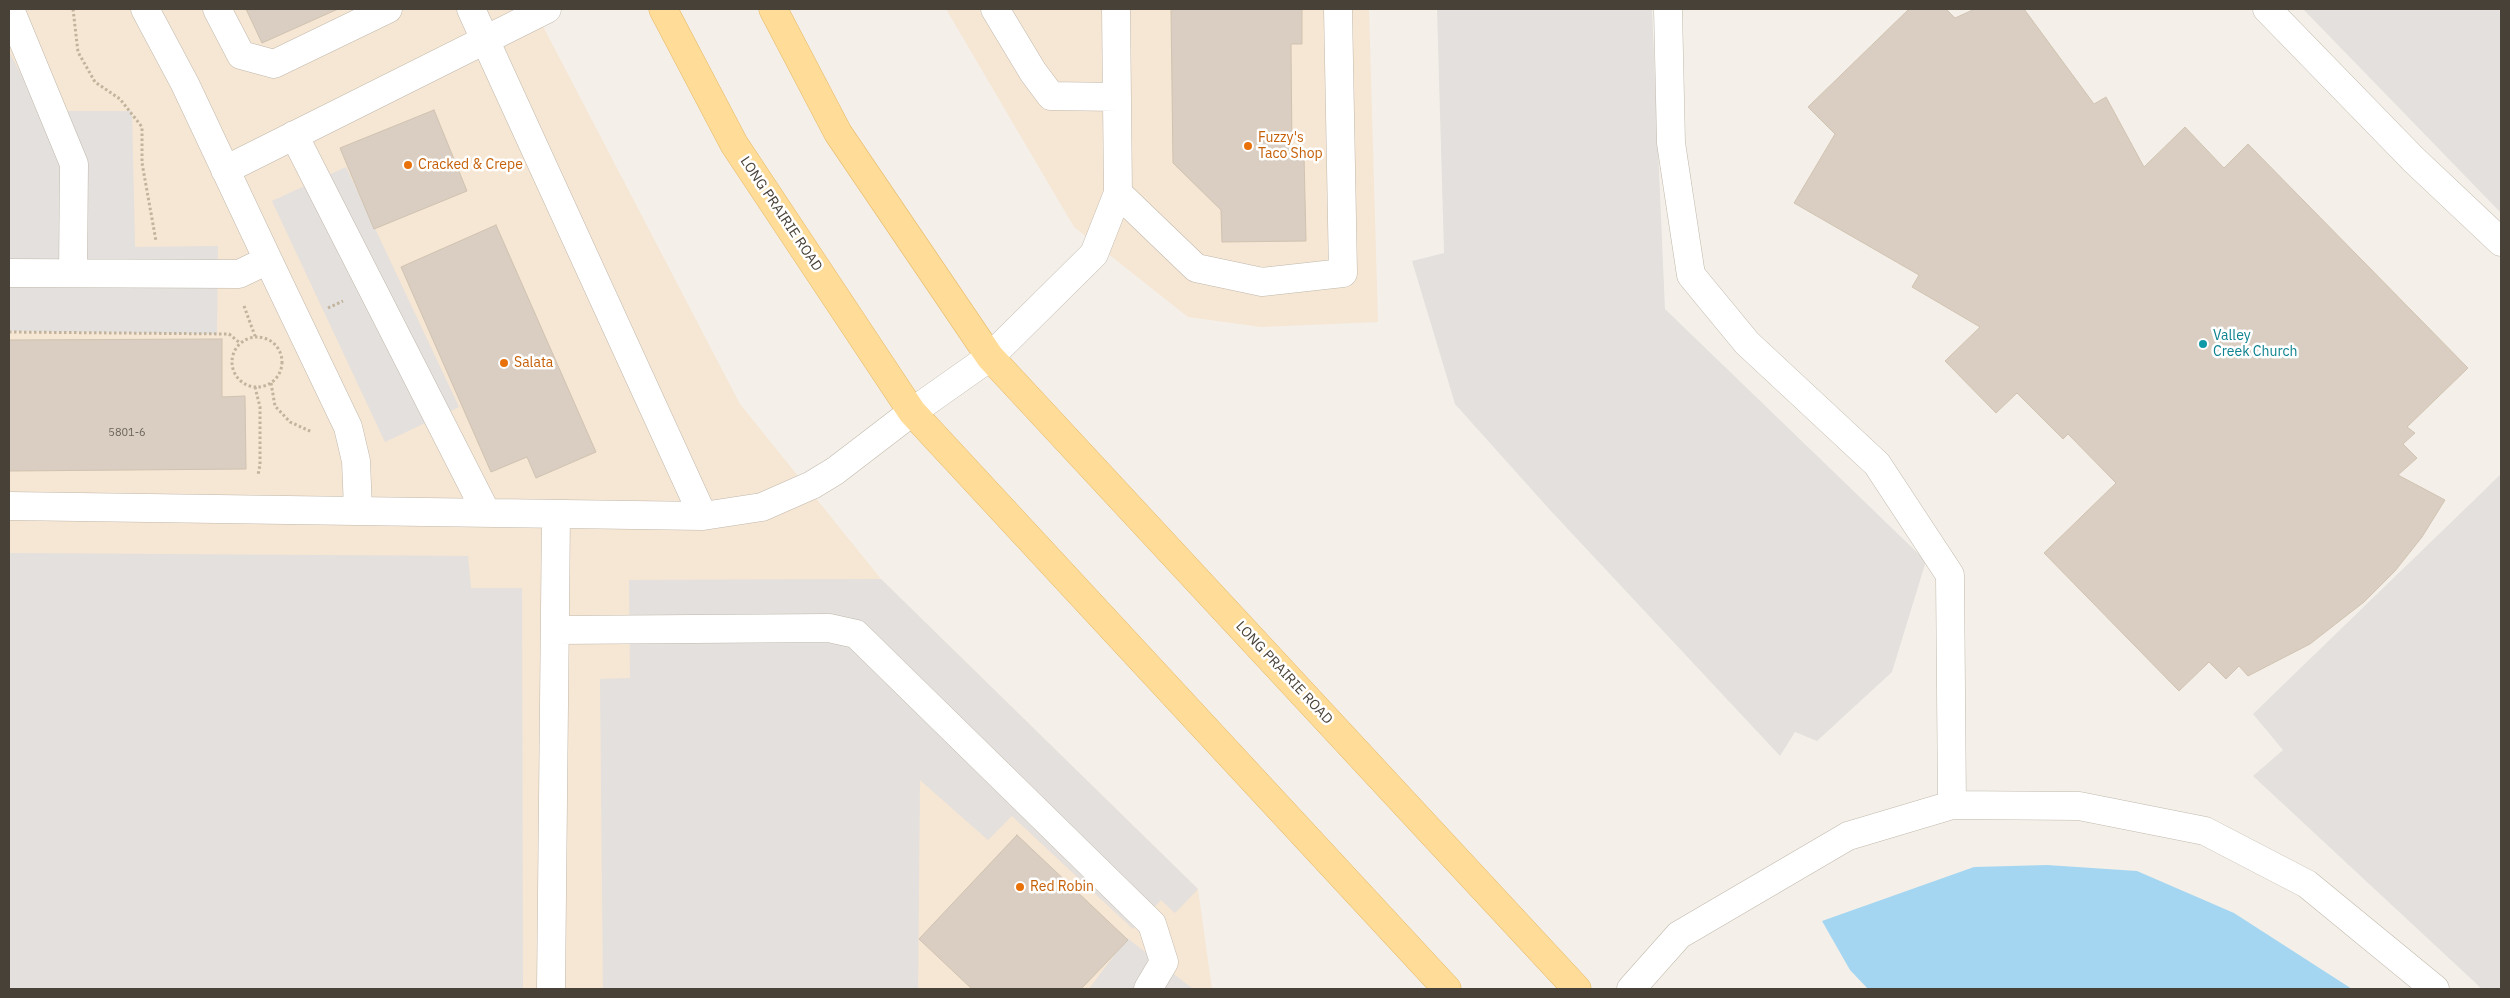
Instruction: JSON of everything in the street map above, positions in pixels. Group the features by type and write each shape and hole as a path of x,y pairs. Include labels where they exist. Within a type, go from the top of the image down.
{"main road":[{"name":"LONG PRAIRIE ROAD","path":"663,9 734,144 912,412 1447,989"},
{"name":"LONG PRAIRIE ROAD","path":"773,9 838,132 990,357 1577,989"}],"street":[{"path":"10,9 74,164 73,273"},
{"path":"145,9 185,84 348,427 356,461 358,509"},
{"path":"217,9 241,55 274,64 388,9"},
{"path":"471,9 703,516"},
{"path":"225,170 547,9"},
{"path":"995,9 1033,72 1051,96 1117,97"},
{"path":"9,506 358,509 556,515 703,516 762,508 812,485 835,471 912,412 990,357 1094,254 1118,193 1116,9"},
{"path":"1118,193 1196,268 1262,282 1343,273 1338,9"},
{"path":"1668,9 1671,143 1691,275 1748,343 1877,464 1950,575 1952,805"},
{"path":"2267,9 2414,160 2501,242"},
{"path":"294,135 486,512"},
{"path":"9,273 238,274 268,260"},
{"path":"551,989 557,630 556,515"},
{"path":"557,630 829,628 856,634 1152,924 1164,962 1148,989"},
{"path":"1631,989 1679,935 1848,836 1952,805 2079,806 2205,831 2306,884 2435,989"}],"path":[{"path":"74,9 78,52 95,82 120,99 142,128 142,163 157,245 158,275"},
{"path":"263,337 278,346 283,362 281,370 271,383 255,387 240,380 232,366 232,357 240,343 247,338 263,337 357,296 370,284"},
{"path":"9,332 229,334 240,343"},
{"path":"271,383 275,406 290,422 312,432 316,439"},
{"path":"255,387 260,407 260,466 256,480"}],"shaded area":[{"path":"9,9 534,9 740,404 881,579 1198,889 1212,989 9,989"},
{"path":"946,9 1369,9 1378,322 1261,327 1188,317 1074,227"},
{"path":"1437,9 1652,9 1665,309 1926,561 1892,672 1817,741 1795,732 1780,756 1550,510 1455,404 1412,261 1444,253"},
{"path":"2303,9 2501,9 2501,213"},
{"path":"9,52 41,111 132,111 135,247 218,246 217,334 9,331"},
{"path":"346,167 459,407 385,442 272,201"},
{"path":"2501,474 2501,989 2482,989 2253,776 2283,750 2253,714"},
{"path":"9,553 468,556 471,588 522,588 523,989 9,989"},
{"path":"881,579 1198,889 1175,913 1161,900 1133,929 1012,816 988,840 920,780 918,989 603,989 600,679 630,678 629,580"},
{"path":"1127,938 1193,989 1089,989"}],"water":[{"path":"2047,865 2137,871 2234,913 2352,989 1868,989 1850,970 1822,921 1974,867"}],"building":[{"path":"246,9 338,9 262,43"},
{"path":"1171,9 1302,9 1302,44 1291,44 1292,156 1304,156 1306,241 1222,242 1221,210 1173,163"},
{"name":"Valley Creek Church","path":"1909,9 1946,9 1955,18 1975,9 2024,9 2094,104 2106,97 2144,167 2185,127 2224,168 2248,144 2468,368 2407,427 2415,433 2403,444 2417,458 2398,475 2445,500 2422,537 2395,571 2364,602 2310,644 2248,676 2239,666 2226,679 2209,662 2179,691 2044,553 2116,483 2068,434 2063,439 2017,393 1996,413 1945,361 1980,327 1912,287 1919,275 1794,203 1835,134 1808,107"},
{"path":"434,110 467,191 374,229 340,148"},
{"path":"496,225 596,452 536,478 527,457 491,472 401,267"},
{"path":"222,339 222,397 245,396 246,469 9,471 9,340"},
{"name":"Red Robin","path":"1017,835 1128,940 1081,989 972,989 919,939"}],"place":[{"name":"Fuzzy's Taco Shop","path":"1248,146"},
{"name":"Cracked & Crepe","path":"408,165"},
{"name":"Valley Creek Church","path":"2203,344"},
{"name":"Salata","path":"504,363"},
{"name":"Red Robin","path":"1020,887"}]}
